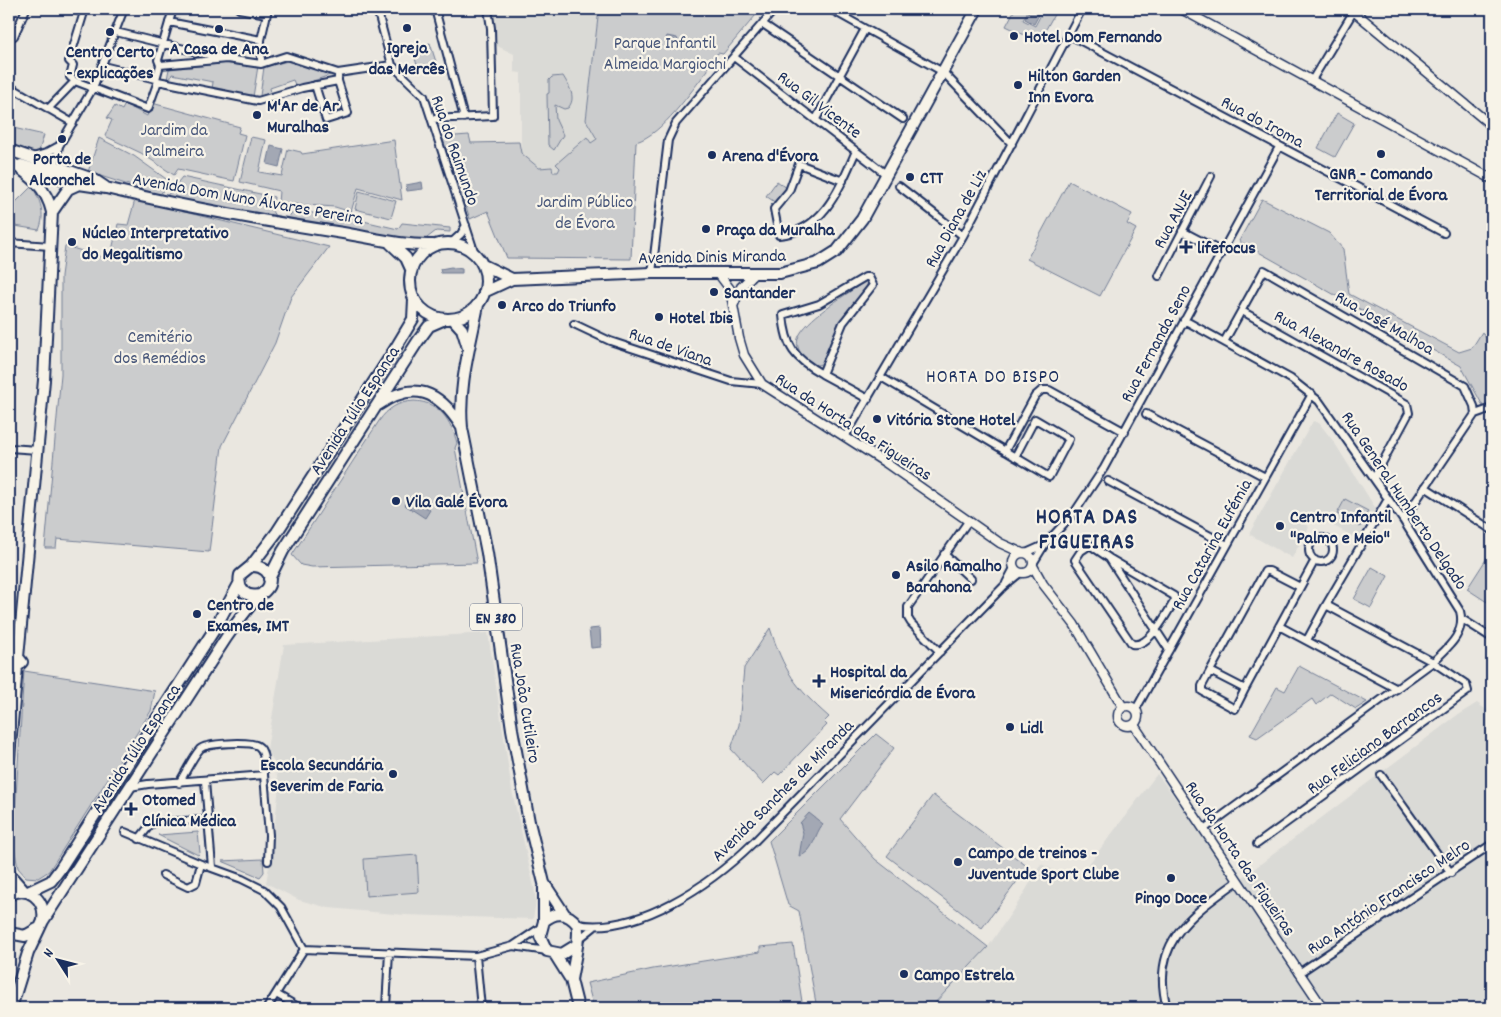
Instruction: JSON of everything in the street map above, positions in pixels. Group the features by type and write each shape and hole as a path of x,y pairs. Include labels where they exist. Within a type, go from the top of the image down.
{"main road":[{"name":"Avenida Dinis Miranda","path":"484,292 512,278 652,273 780,273 808,267 837,251 856,230 977,9"},
{"name":"Avenida Dom Nuno Álvares Pereira","path":"9,150 79,184 272,222 385,239 412,246 434,246"},
{"name":"Avenida Dom Nuno Álvares Pereira","path":"10,162 93,179 106,188"},
{"path":"9,757 14,661 38,450 52,212 48,198 35,179 10,162"},
{"path":"48,198 54,171"},
{"path":"52,212 68,189 79,184"},
{"path":"385,239 399,250 411,269"},
{"path":"450,243 460,244 476,254 486,274 484,292 478,305 462,317 449,319 427,313 414,299 410,279 411,269 424,251 434,246 450,243"},
{"name":"Avenida Dinis Miranda","path":"483,265 512,278"},
{"name":"Avenida Túlio Espanca","path":"9,895 26,892 51,881 60,869 214,630 239,584 242,571 251,566 280,527 400,341 413,319 414,299"},
{"name":"Rua João Cutileiro","path":"478,305 461,394 462,428 487,553 513,737 533,840 544,883 540,936 571,980 578,1008"},
{"name":"Avenida Túlio Espanca","path":"11,1008 22,969 40,925 226,638 259,595 267,590 269,579 283,551 429,326 449,319"},
{"name":"Rua João Cutileiro","path":"449,319 462,329 468,350"},
{"path":"376,407 398,393 421,392 441,400 462,428"},
{"path":"251,566 256,565 265,570 269,579"},
{"path":"239,584 244,593 254,596 259,595"},
{"path":"9,874 26,892 40,900 44,914 40,925 25,936 9,933"},
{"name":"Rua João Cutileiro","path":"544,883 565,915 577,924 577,943 571,980"},
{"path":"542,925 557,914 565,915"},
{"path":"550,952 569,951 577,943"}],"street":[{"path":"14,36 26,9"},
{"path":"73,9 84,11 69,61 73,65 70,77 75,81 148,109 157,80 160,65 158,60 173,9"},
{"path":"54,171 60,146 93,88 124,9"},
{"path":"239,9 268,11 261,40 261,64"},
{"path":"116,32 163,43 168,46 227,59 261,64 286,56 293,57 338,73 392,65 377,9"},
{"path":"434,9 464,118"},
{"path":"432,119 493,116 488,9"},
{"path":"652,273 668,140 676,123 775,9"},
{"path":"830,9 943,72 1012,144"},
{"name":"Rua Diana de Liz","path":"845,437 963,236 1082,9"},
{"path":"1181,9 1490,179"},
{"path":"1312,80 1353,9 1492,126"},
{"path":"169,22 261,40"},
{"path":"763,24 903,119"},
{"path":"816,120 865,29"},
{"name":"Rua do Iroma","path":"1068,34 1444,233"},
{"name":"Rua Gil Vicente","path":"734,57 887,175"},
{"path":"160,65 227,59"},
{"name":"Rua do Raimundo","path":"392,65 420,91 432,119 476,254"},
{"path":"103,66 258,102 338,81"},
{"path":"315,86 326,120 348,113 338,81 338,73"},
{"path":"48,109 75,81"},
{"path":"9,86 73,123"},
{"path":"28,158 46,154 60,146"},
{"name":"Rua Fernanda Seno","path":"1034,564 1045,544 1086,497 1125,432 1279,147"},
{"path":"843,181 799,164 788,191 774,209 779,235 792,234 817,220 829,206 843,181 856,151"},
{"name":"Rua ANJE","path":"1159,276 1211,176"},
{"path":"899,186 963,236"},
{"name":"Rua do Raimundo","path":"450,243 461,234 466,225"},
{"path":"1182,231 1222,252"},
{"path":"9,243 50,246"},
{"name":"Rua José Malhoa","path":"1242,311 1264,270 1465,386 1474,406 1475,414"},
{"name":"Rua da Horta das Figueiras","path":"718,273 730,289 741,346 749,364 762,384 845,437 1000,543 1024,553 1034,564 1043,584 1074,624 1123,707 1118,713 1119,721 1125,726 1134,725 1324,1008"},
{"name":"Rua da Horta das Figueiras","path":"733,273 737,284 734,304"},
{"path":"734,304 741,287 754,273"},
{"path":"822,374 843,323 873,285 869,277 865,277 819,304 783,315 787,343 800,360 822,374 868,400"},
{"path":"1224,342 1242,311"},
{"name":"Rua Alexandre Rosado","path":"1242,311 1408,404 1409,413 1374,478"},
{"name":"Rua General Humberto Delgado","path":"1184,320 1291,379 1312,394 1327,409 1403,520 1457,605 1462,619"},
{"name":"Rua de Viana","path":"574,324 617,343 731,381 762,384"},
{"path":"881,377 1004,451 1049,476 1069,439 1035,419 1015,457"},
{"path":"1004,451 1035,396 1042,390 1049,390 1125,432"},
{"name":"Rua Catarina Eufémia","path":"1136,709 1312,394"},
{"path":"1403,520 1475,414 1492,408"},
{"path":"1146,414 1265,477"},
{"path":"9,448 38,450"},
{"path":"1108,481 1227,545"},
{"path":"1425,487 1492,530"},
{"path":"1307,640 1388,499"},
{"path":"940,652 911,623 907,612 908,607 969,520"},
{"name":"Rua da Horta das Figueiras","path":"1000,543 1018,569 1043,584"},
{"name":"Rua Fernanda Seno","path":"1024,553 1045,544"},
{"path":"1090,546 1174,596 1174,600 1156,631 1138,644 1132,644 1075,560 1081,551 1090,546"},
{"path":"1018,569 1024,553"},
{"path":"944,554 971,579"},
{"path":"1109,558 1169,650"},
{"path":"1300,588 1269,571 1265,571 1202,686 1204,692 1234,709 1280,626 1315,560"},
{"path":"1018,569 1034,564"},
{"name":"Avenida Sanches de Miranda","path":"577,924 594,927 645,914 688,896 719,874 940,652 1018,569"},
{"path":"1326,605 1433,662"},
{"path":"1204,830 1433,662 1459,633 1462,619 1492,638"},
{"path":"1280,626 1397,689"},
{"name":"Rua Feliciano Barrancos","path":"1257,844 1465,696 1468,691 1466,684 1433,662"},
{"path":"1210,671 1245,689"},
{"path":"1123,707 1131,706 1136,709 1138,719 1134,725"},
{"path":"179,782 201,748 209,745 250,744 258,746 263,751 269,835 268,861"},
{"path":"142,768 141,777 148,784"},
{"path":"1382,775 1451,873"},
{"path":"130,787 148,784 205,782 264,776"},
{"path":"205,782 212,867"},
{"path":"139,839 150,825 157,822 208,820"},
{"path":"125,832 253,884 270,894 281,908 304,949"},
{"name":"Rua António Francisco Melro","path":"1300,973 1492,844"},
{"path":"163,875 188,887 192,886 196,883 201,864"},
{"path":"1167,1008 1163,983 1165,958 1170,945 1187,920 1238,881"},
{"path":"304,949 476,956 513,946 542,925"},
{"name":"Avenida Sanches de Miranda","path":"577,943 594,927"},
{"path":"513,946 550,952"},
{"path":"267,1008 304,949"},
{"path":"386,1008 389,952"},
{"path":"476,956 481,1008"},
{"path":"276,994 300,1008"}],"shaded area":[{"path":"491,9 599,9 586,120 597,139 591,143 587,137 557,164 560,168 558,172 553,172 551,167 539,168 521,153 521,73 514,72 514,54 493,44"},
{"path":"1030,9 1042,9 1034,24 1025,19"},
{"path":"667,36 677,38 680,45 675,47 665,42"},
{"path":"271,146 283,149 279,167 267,164"},
{"path":"422,182 423,189 407,191 406,185"},
{"path":"451,267 462,269 462,273 441,273 440,269"},
{"path":"1313,421 1319,423 1334,442 1376,509 1358,539 1311,514 1305,524 1309,527 1292,558 1249,534"},
{"path":"410,497 430,510 425,518 405,505"},
{"path":"600,628 601,647 591,648 589,629"},
{"name":"Escola Secundária Severim de Faria","path":"488,633 512,791 534,887 536,901 533,919 405,915 329,908 299,900 266,883 279,786 274,762 267,749 284,645"},
{"path":"1477,703 1492,714 1492,1008 930,1008 988,947 1020,900 1041,864 1076,881 1157,774 1238,881 1456,716"},
{"path":"809,813 823,824 808,851 799,856 803,833 800,823"}],"green space":[{"name":"Jardim Público de Évora","path":"599,9 761,9 723,54 718,53 707,63 708,70 666,122 646,138 636,142 631,259 507,258 488,211 470,219 458,182 461,174 453,169 442,137 469,135 471,143 519,142 521,153 539,168 552,167 553,172 558,172 560,168 556,164 587,137 591,143 597,139 586,120"},
{"path":"1015,9 1029,9 1023,20 1035,26 1044,9 1057,9 1039,42 1006,26"},
{"path":"430,43 436,62 418,68 412,49"},
{"path":"292,60 330,75 296,87 293,80 270,88 271,93 260,96 264,67"},
{"path":"230,63 258,66 253,97 212,89 213,82 172,74 170,80 167,79 169,69"},
{"path":"563,76 571,92 572,100 568,108 564,109 555,105 556,120 563,135 554,150 548,145 547,94 549,93 549,80 552,77"},
{"name":"Jardim da Palmeira","path":"152,103 240,127 238,133 245,135 234,181 178,169 174,175 141,153 105,136 112,120 107,118 115,106 122,110 125,104 147,116"},
{"path":"1337,113 1354,123 1335,157 1318,148"},
{"path":"9,127 44,135 39,151 34,153 9,143"},
{"path":"251,137 266,140 259,172 282,176 288,149 301,152 302,154 394,140 402,200 358,188 351,212 335,207 278,203 279,191 240,182"},
{"path":"99,138 134,156 169,181 160,195 88,172"},
{"path":"182,177 274,197 272,211 275,216 206,206 166,197"},
{"path":"777,181 787,188 776,203 766,196"},
{"path":"1069,181 1132,214 1127,224 1136,229 1100,296 1027,259"},
{"path":"32,186 42,213 39,230 9,225 9,209"},
{"path":"359,191 396,201 391,218 355,209"},
{"path":"1262,199 1329,233 1343,249 1349,294 1459,352 1472,348 1482,332 1492,347 1492,403 1483,406 1461,366 1239,241"},
{"name":"Cemitério dos Remédios","path":"135,200 329,247 291,297 275,343 222,446 209,552 57,539 56,548 45,548 61,374 61,276 65,246 110,259 118,224 128,225"},
{"path":"292,212 333,214 398,229 402,223 450,228 450,232 436,231 423,241 408,240 288,219"},
{"path":"867,280 867,287 844,315 831,340 824,363 814,366 806,360 798,348 797,344 800,334 821,312"},
{"name":"Vila Galé Évora","path":"414,401 423,402 437,409 448,420 451,427 457,443 455,448 477,563 312,567 301,565 292,555 379,421 394,407"},
{"path":"1345,499 1368,511 1360,527 1337,514"},
{"path":"1492,550 1492,603 1488,600 1487,602 1467,589"},
{"path":"1372,567 1388,576 1371,608 1354,599"},
{"path":"770,628 780,656 792,677 807,696 829,717 824,722 827,725 779,775 775,772 763,784 731,749 739,725 744,668"},
{"path":"1299,666 1367,702 1356,709 1331,693 1316,705 1312,699 1257,738 1250,735 1277,687 1285,691"},
{"path":"24,671 155,691 151,711 49,871 38,878 26,877 18,868 13,842"},
{"path":"876,734 894,748 840,819 875,859 988,947 930,1008 811,1008 816,1003 799,911 788,905 769,841"},
{"name":"Campo de treinos - Juventude Sport Clube","path":"933,795 1028,867 982,928 887,856"},
{"path":"198,832 200,853 198,855 158,835"},
{"path":"417,855 419,892 366,896 364,859"},
{"path":"263,859 264,872 260,877 222,861"},
{"path":"793,944 803,1008 594,1008 587,983 653,969 760,952 760,947"}],"place":[{"name":"Igreja das Mercês","path":"407,28"},
{"name":"A Casa de Ana","path":"219,29"},
{"name":"Centro Certo - explicações","path":"110,32"},
{"name":"Hotel Dom Fernando","path":"1014,36"},
{"name":"Hilton Garden Inn Evora","path":"1018,85"},
{"name":"M'Ar de Ar Muralhas","path":"257,115"},
{"name":"Porta de Alconchel","path":"62,139"},
{"name":"GNR - Comando Territorial de Évora","path":"1381,154"},
{"name":"Arena d'Évora","path":"712,155"},
{"name":"CTT","path":"910,177"},
{"name":"Praça da Muralha","path":"706,229"},
{"name":"Núcleo Interpretativo do Megalitismo","path":"72,242"},
{"name":"lifefocus","path":"1186,247"},
{"name":"Santander","path":"714,292"},
{"name":"Arco do Triunfo","path":"502,305"},
{"name":"Hotel Ibis","path":"659,317"},
{"name":"Vitória Stone Hotel","path":"877,419"},
{"name":"Vila Galé Évora","path":"396,501"},
{"name":"Centro Infantil \"Palmo e Meio\"","path":"1280,526"},
{"name":"Asilo Ramalho Barahona","path":"896,575"},
{"name":"Centro de Exames, IMT","path":"197,614"},
{"name":"Hospital da Misericórdia de Évora","path":"819,681"},
{"name":"Lidl","path":"1010,727"},
{"name":"Escola Secundária Severim de Faria","path":"393,774"},
{"name":"Otomed Clínica Médica","path":"131,809"},
{"name":"Campo de treinos - Juventude Sport Clube","path":"958,862"},
{"name":"Pingo Doce","path":"1171,878"},
{"name":"Campo Estrela","path":"904,974"}],"district":[{"name":"HORTA DO BISPO","path":"993,375"},
{"name":"HORTA DAS FIGUEIRAS","path":"1087,528"}],"park label":[{"name":"Parque Infantil Almeida Margiochi","path":"665,52"}]}
